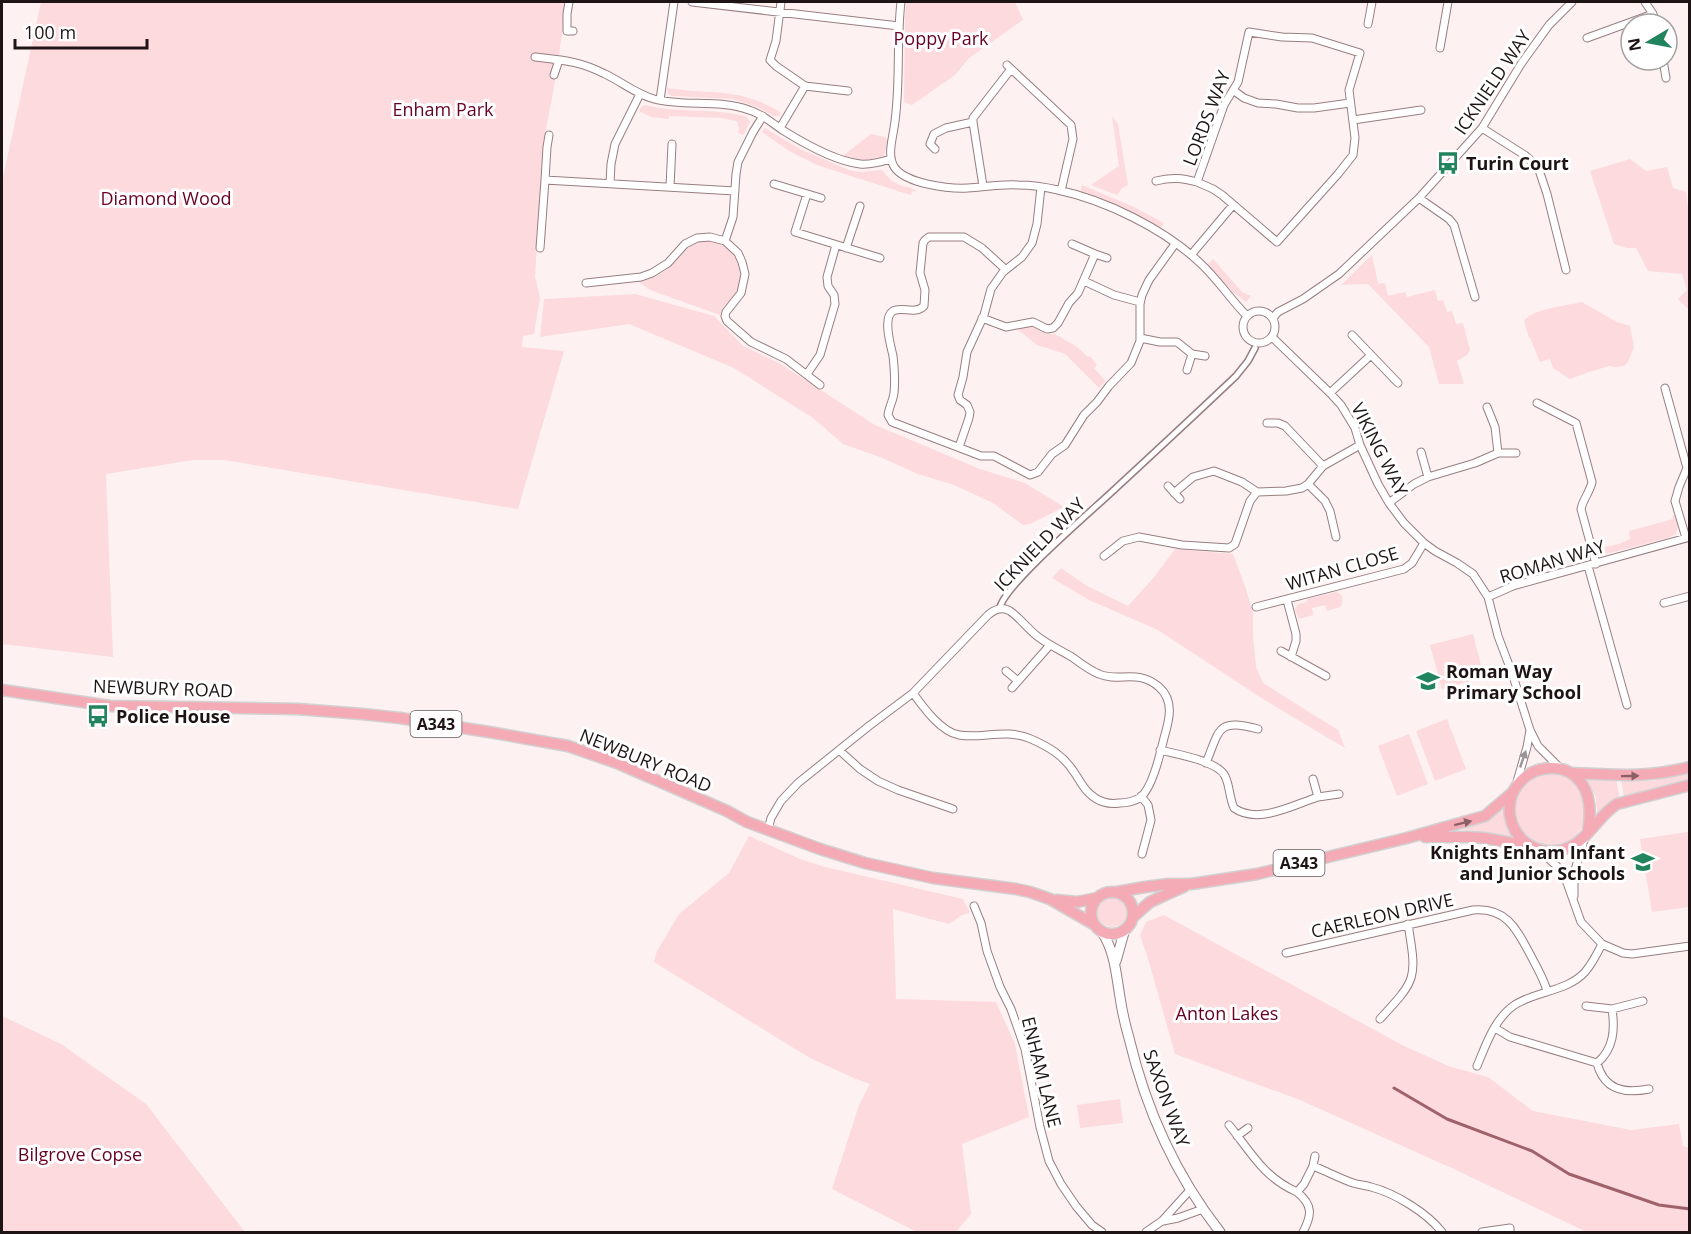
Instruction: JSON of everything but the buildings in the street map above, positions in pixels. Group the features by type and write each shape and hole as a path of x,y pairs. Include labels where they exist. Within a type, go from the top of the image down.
{"main road":[{"name":"NEWBURY ROAD","path":"2,690 110,706 289,709 362,714 532,739 568,746 617,763 680,789 747,822 830,853 887,869 950,881 1016,889 1050,899 1077,902 1096,898"},
{"name":"A343","path":"1096,898 1107,892 1191,884 1257,874 1407,838 1485,816 1522,780 1546,768 1572,773 1634,776 1689,767"},
{"path":"1572,773 1582,783 1588,798 1590,811 1587,833"},
{"name":"A343","path":"1407,838 1485,838 1555,851 1568,848 1617,804 1689,785"},
{"path":"1513,790 1510,811 1512,825 1519,837 1535,848"},
{"name":"A343","path":"1125,929 1134,916 1150,902 1191,884"},
{"path":"1117,892 1129,899 1134,916"},
{"path":"1096,898 1091,914 1098,928 1114,933 1125,929"},
{"name":"NEWBURY ROAD","path":"1050,899 1098,928"}],"street":[{"path":"569,2 567,31 573,32"},
{"path":"660,100 674,2"},
{"path":"692,2 899,26"},
{"path":"781,2 776,41 770,60 805,86 848,91"},
{"path":"901,2 898,96 891,159 902,174 915,180 954,187 1019,185 1061,190 1120,212 1145,225 1191,255 1215,278 1247,316"},
{"path":"1368,24 1372,2"},
{"path":"1440,48 1448,2"},
{"name":"ICKNIELD WAY","path":"1272,318 1339,274 1419,198 1482,128 1521,64 1549,25 1572,2"},
{"path":"1587,38 1619,26"},
{"name":"LORDS WAY","path":"1155,181 1172,178 1197,182 1213,189 1277,242 1351,159 1355,138 1349,95 1350,84 1360,53 1312,38 1282,37 1249,32 1238,82 1224,105 1197,182"},
{"path":"535,57 573,62 593,68 640,94 660,100 732,105 748,109 821,151 849,161 867,164 891,159"},
{"path":"554,75 558,60"},
{"path":"983,186 973,118 1009,67 1071,125 1073,139 1061,190"},
{"path":"1665,72 1666,78"},
{"path":"780,128 805,86"},
{"path":"1233,90 1244,98 1258,103 1298,108 1350,103"},
{"path":"610,183 615,144 640,94"},
{"path":"1353,120 1421,110"},
{"path":"725,241 734,217 739,158 763,116"},
{"path":"935,149 930,144 934,134 946,128 973,122"},
{"path":"1482,128 1526,156 1538,167 1566,270"},
{"path":"540,248 549,135"},
{"path":"670,187 672,144"},
{"path":"545,180 735,191"},
{"path":"774,184 821,198"},
{"path":"959,447 970,414 967,405 960,400 958,393 968,350 982,318 990,291 1005,269 1022,257 1032,243 1037,224 1041,187"},
{"path":"807,194 795,232 880,258"},
{"path":"1419,198 1454,225 1475,297"},
{"path":"846,248 860,206"},
{"path":"1191,255 1233,206"},
{"path":"1005,269 982,248 968,239 957,236 928,237 923,243 920,273 925,290 924,306 917,310 895,310 888,317 894,387 889,410 890,420 982,457 994,456 1027,475 1037,473 1052,454 1067,443 1084,415 1128,366 1140,338 1140,302 1149,280 1175,244"},
{"path":"586,283 641,277 652,273 668,263 685,244 697,238 710,237 725,241 740,256 745,274 741,293 726,312 727,321 751,342 786,359 820,385"},
{"path":"1071,244 1107,258"},
{"path":"807,374 820,355 835,304 834,295 828,286 826,277 836,245"},
{"path":"982,318 1006,327 1031,322 1046,329 1053,328 1078,292 1095,254"},
{"path":"1084,281 1140,302"},
{"path":"1260,310 1267,313 1272,318 1275,327 1272,337 1260,343 1249,339 1243,328 1247,316 1260,310"},
{"path":"1352,336 1398,383"},
{"name":"VIKING WAY","path":"1272,337 1341,405 1355,428 1360,445 1378,484 1404,523 1424,543 1473,574 1488,597"},
{"path":"1140,338 1160,342 1177,342 1192,354 1206,356"},
{"name":"ICKNIELD WAY","path":"768,830 771,818 781,801 798,783 913,693 988,615 1000,608 1001,602 1009,591 1045,554 1236,376 1255,348"},
{"path":"1187,370 1192,354"},
{"path":"1330,393 1371,355"},
{"path":"1665,388 1687,468 1675,501 1688,537"},
{"path":"1537,403 1576,423 1592,483 1581,509 1592,565 1627,705"},
{"path":"1486,407 1496,428 1498,453"},
{"path":"1267,423 1278,423 1285,426 1323,466"},
{"path":"1168,486 1177,496 1193,477 1214,471 1242,482 1257,492 1286,492 1302,488 1323,466 1360,445"},
{"path":"1421,452 1428,477"},
{"path":"1389,503 1414,484 1428,477 1475,463 1498,453 1516,453"},
{"path":"1308,484 1325,501 1330,511 1336,537"},
{"path":"1104,556 1123,541 1139,537 1182,545 1229,548 1235,544 1250,501 1257,492"},
{"name":"ROMAN WAY","path":"1530,730 1498,636 1488,597 1513,586 1688,537"},
{"name":"WITAN CLOSE","path":"1256,607 1404,569 1412,563 1424,543"},
{"path":"1664,603 1689,596"},
{"path":"1287,600 1296,634 1291,657"},
{"path":"913,693 938,722 955,734 1014,735 1029,738 1050,747 1066,761 1085,789 1097,799 1108,803 1119,803 1136,800 1141,796 1150,782 1170,710 1161,688 1142,678 1100,675 1050,645 1010,611 1000,608"},
{"path":"1012,688 1050,645"},
{"path":"1281,651 1326,676"},
{"path":"1006,671 1018,681"},
{"path":"1206,763 1224,727 1237,724 1258,729"},
{"path":"1530,730 1538,746 1560,769"},
{"path":"1513,790 1530,730"},
{"path":"839,750 860,769 878,781 953,809"},
{"path":"1160,750 1219,768 1224,775 1234,808 1241,812 1267,813 1318,797 1339,794"},
{"path":"1313,779 1318,797"},
{"path":"1141,796 1148,805 1151,816 1142,854"},
{"path":"1575,904 1574,873 1587,833"},
{"path":"1535,848 1559,868 1585,927 1602,944 1623,953 1632,954 1689,946"},
{"name":"ENHAM LANE","path":"974,906 981,923 987,951 1025,1049 1049,1161 1076,1206 1102,1233"},
{"name":"CAERLEON DRIVE","path":"1286,953 1473,909 1488,909 1506,918 1515,928 1541,975 1547,991"},
{"path":"1380,1019 1411,980 1414,963 1408,924"},
{"name":"SAXON WAY","path":"1098,928 1110,945 1116,963 1123,1014 1141,1081 1166,1149 1190,1190 1220,1233"},
{"name":"SAXON WAY","path":"1116,963 1125,929"},
{"path":"1477,1066 1495,1028 1512,1006 1581,976 1602,944"},
{"path":"1586,1006 1612,1009 1643,1001"},
{"path":"1597,1063 1606,1053 1612,1041 1614,1031 1612,1009"},
{"path":"1495,1028 1510,1037 1597,1063"},
{"path":"1597,1063 1603,1079 1612,1086 1632,1091 1649,1089"},
{"path":"1228,1125 1268,1174 1280,1184 1297,1192 1306,1201 1310,1211 1309,1221 1303,1233"},
{"path":"1237,1136 1248,1128"},
{"path":"1297,1192 1314,1166 1315,1156"},
{"path":"1314,1166 1353,1183 1372,1187 1393,1196 1432,1221 1442,1233"},
{"path":"1146,1233 1162,1221 1190,1190"},
{"path":"1162,1221 1203,1209"},
{"path":"1482,1233 1510,1228 1510,1233"}],"green space":[{"path":"41,2 567,2 543,144 535,277 540,298 534,334 523,336 522,347 564,351 518,509 224,460 193,460 106,474 113,657 2,644 2,182"},
{"name":"Poppy Park","path":"907,2 1015,2 1023,20 969,58 955,75 912,105 904,102"},
{"path":"667,88 726,93 753,99 781,113 779,116 774,116 757,107 733,99 672,96 668,94"},
{"path":"645,105 735,114 747,117 750,122 743,135 738,133 737,121 721,118 651,117 639,111"},
{"path":"1112,116 1118,124 1128,185 1122,188 1117,195 1091,185 1119,166"},
{"path":"765,128 800,149 849,170 860,172 882,170 894,182 917,192 912,191 911,195 817,165 789,151 762,132"},
{"path":"871,134 885,137 888,140 884,156 862,161 844,156 845,154"},
{"path":"1630,159 1646,171 1667,167 1673,188 1686,192 1690,221 1689,310 1678,299 1687,290 1682,274 1648,271 1636,248 1614,244 1590,171"},
{"path":"1082,185 1132,206 1164,223 1160,229 1118,206 1080,192"},
{"path":"704,241 722,244 729,249 735,254 741,270 739,289 720,315 650,290 639,282 661,273 690,246"},
{"path":"1372,255 1378,284 1385,283 1388,296 1405,292 1407,297 1435,290 1438,301 1443,300 1447,312 1452,311 1456,324 1463,323 1470,350 1467,355 1457,361 1464,384 1439,384 1429,347 1368,284 1341,285"},
{"path":"1213,259 1242,292 1251,296 1246,302 1207,265"},
{"path":"635,294 714,316 743,346 779,363 875,425 980,469 1025,483 1064,507 1030,524 1023,525 993,503 954,485 918,474 843,444 813,418 734,368 629,324 540,337 544,299"},
{"path":"1582,302 1617,322 1630,326 1634,347 1624,366 1609,366 1570,379 1553,368 1550,359 1540,362 1524,321 1542,310"},
{"path":"1029,325 1046,334 1055,334 1077,347 1088,357 1090,356 1097,365 1094,368 1106,381 1099,388 1065,354 1037,345 1017,329"},
{"path":"1677,515 1679,523 1676,534 1606,554 1605,547 1630,539 1629,531 1673,519 1672,516"},
{"path":"1175,549 1233,554 1253,613 1256,667 1263,683 1338,730 1345,748 1263,699 1158,630 1089,600 1052,578 1061,568 1087,586 1128,606"},
{"path":"1336,592 1342,598 1340,607 1327,611 1325,605 1312,608 1313,615 1299,619 1295,609 1298,604 1307,602 1307,599"},
{"path":"1473,634 1484,677 1442,689 1430,645"},
{"path":"1447,719 1466,769 1435,781 1416,731"},
{"path":"1409,734 1428,784 1397,796 1378,746"},
{"path":"1689,772 1689,779 1624,797 1621,780 1652,781"},
{"path":"1551,774 1571,780 1581,790 1587,810 1581,830 1571,840 1551,846 1531,840 1521,830 1515,810 1521,790 1531,780"},
{"path":"1584,777 1616,779 1620,799 1597,815 1596,797"},
{"path":"1504,808 1505,819 1515,838 1463,830 1486,821"},
{"path":"1688,832 1689,907 1652,912 1640,839"},
{"path":"749,836 800,859 825,867 963,899 970,913 962,915 949,924 893,909 896,999 996,1002 1015,1044 1029,1117 962,1144 971,1214 956,1232 917,1232 832,1189 859,1105 870,1084 810,1058 654,962 657,951 679,914 729,873"},
{"path":"1112,897 1123,901 1127,912 1123,923 1112,927 1101,923 1097,912 1101,901"},
{"name":"Anton Lakes","path":"1164,915 1404,1046 1451,1067 1488,1077 1533,1111 1631,1130 1679,1124 1683,1146 1689,1148 1689,1232 1587,1232 1300,1100 1175,1054 1140,935 1146,922"},
{"name":"Bilgrove Copse","path":"2,1016 61,1044 146,1104 245,1232 2,1232"},
{"path":"1120,1099 1123,1123 1080,1128 1077,1105"}],"waterway":[{"path":"1394,1088 1447,1119 1532,1151 1569,1174 1659,1205 1690,1209"}],"place":[{"name":"Turin Court","path":"1448,163"},
{"name":"Roman Way Primary School","path":"1428,681"},
{"name":"Police House","path":"98,716"},
{"name":"Knights Enham Infant and Junior Schools","path":"1643,862"}],"park label":[{"name":"Enham Park","path":"443,109"},
{"name":"Diamond Wood","path":"166,198"}]}
